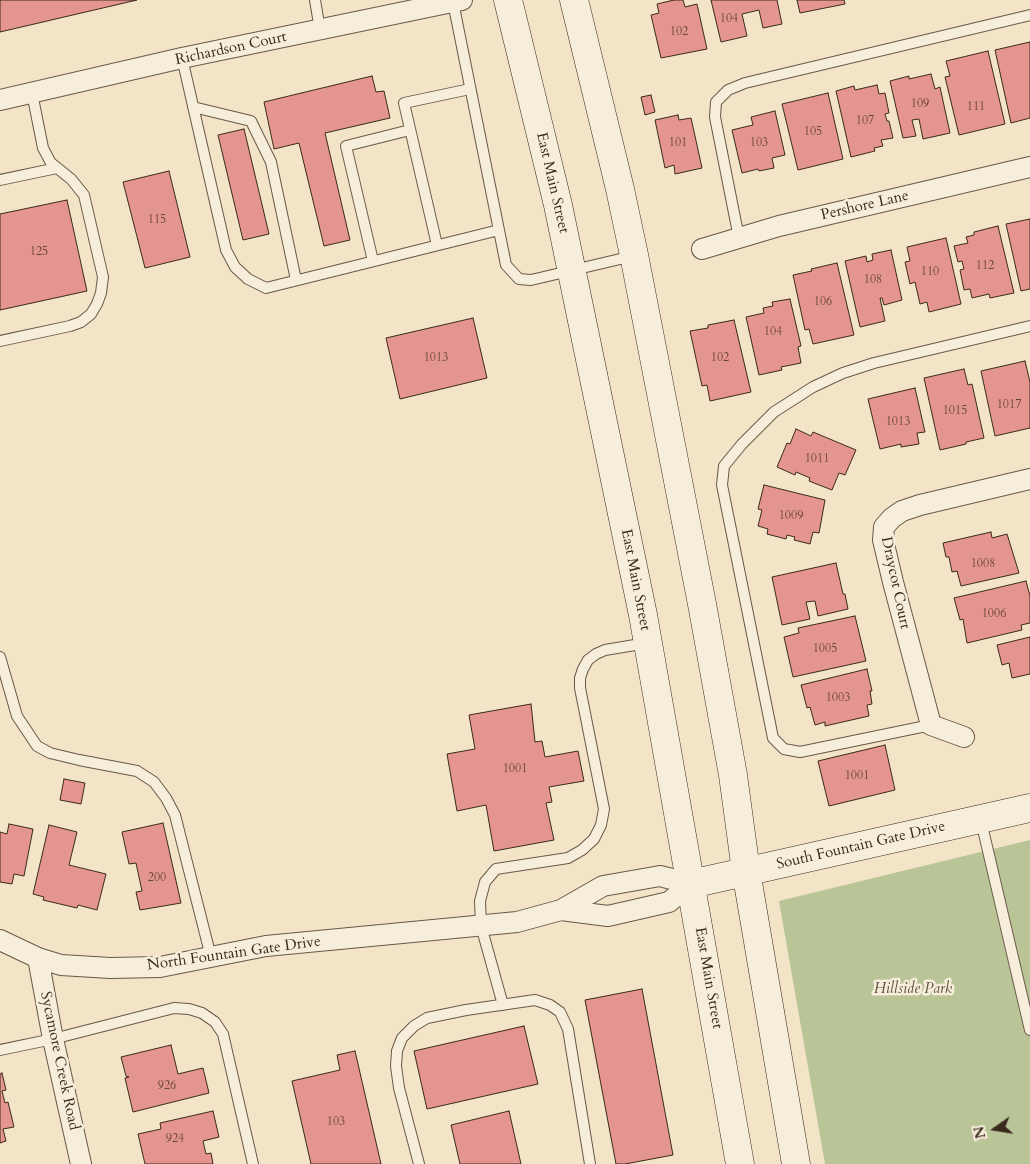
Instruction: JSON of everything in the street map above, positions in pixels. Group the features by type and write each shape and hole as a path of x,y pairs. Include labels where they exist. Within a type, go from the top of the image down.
{"main road":[{"name":"East Main Street","path":"508,0 558,205 648,643 740,1164"},
{"path":"574,0 634,255 702,604 734,775 746,871 796,1164"},
{"name":"South Fountain Gate Drive","path":"691,884 1030,808"}],"street":[{"name":"Richardson Court","path":"0,100 182,58 458,1"},
{"name":"Pershore Lane","path":"702,249 779,226 1030,167"},
{"name":"Draycot Court","path":"931,726 883,540 884,527 902,511 920,505 1030,479"},
{"path":"931,726 964,737"},
{"name":"North Fountain Gate Drive","path":"0,940 38,958 61,964 110,968 160,967 266,946 517,922 561,910 603,886 660,876 691,884"},
{"name":"North Fountain Gate Drive","path":"561,910 608,916 669,902 691,884"},
{"name":"Sycamore Creek Road","path":"38,958 53,1040 81,1164"}],"lane":[{"path":"315,0 320,30"},
{"path":"458,1 470,89 506,265 519,279 531,280 634,255"},
{"path":"739,238 715,117 716,102 728,90 745,83 1030,14"},
{"path":"182,58 226,250 235,267 248,279 266,288 499,230"},
{"path":"437,246 404,103 470,89"},
{"path":"0,340 70,326 81,322 90,314 99,299 103,277 84,195 71,179 51,163 44,148 32,93"},
{"path":"194,107 251,121 271,162 296,280"},
{"path":"373,261 346,146 410,130"},
{"path":"0,180 57,168"},
{"path":"931,726 800,752 784,749 773,738 722,485 724,466 742,444 774,412 813,387 843,373 874,363 1030,326"},
{"path":"503,1005 481,926 480,900 485,882 496,869 568,858 582,850 594,839 602,825 604,808 580,688 583,668 588,660 605,650 648,643"},
{"path":"0,657 16,716 37,746 50,753 108,767 137,771 154,782 166,798 175,815 211,957"},
{"path":"980,819 1030,1030"},
{"path":"420,1164 399,1088 396,1066 397,1051 402,1038 414,1026 427,1018 535,1000 550,1004 560,1012 568,1029 590,1164"},
{"path":"0,1050 53,1040 174,1008 202,1013 214,1022 223,1034 253,1164"}],"green space":[{"name":"Hillside Park","path":"1030,840 1030,1164 825,1164 779,901"}],"building":[{"path":"0,0 137,0 0,32"},
{"path":"683,0 685,7 697,4 707,49 661,58 651,15 659,13 657,4"},
{"path":"711,0 777,0 782,24 763,28 759,10 742,14 747,36 721,42"},
{"path":"797,0 844,0 845,4 800,13"},
{"path":"1030,42 1030,118 1011,123 995,50"},
{"path":"988,51 1005,124 959,135 945,77 950,76 946,61"},
{"path":"931,74 935,89 940,87 950,133 923,139 919,119 912,120 916,136 903,138 890,81 909,76 909,79"},
{"path":"372,76 376,92 384,91 390,118 325,133 350,240 324,246 299,143 274,149 264,102"},
{"path":"877,85 879,94 885,93 889,113 885,114 887,121 889,121 893,138 881,140 883,146 874,148 875,151 851,157 836,91 854,86 855,90"},
{"path":"828,93 843,159 798,170 782,104"},
{"path":"651,95 655,112 645,115 641,97"},
{"path":"775,111 785,155 772,158 774,168 742,173 732,130 753,125 751,117"},
{"path":"678,115 679,120 691,118 702,168 675,174 674,165 665,168 655,120"},
{"path":"244,129 269,234 243,240 218,135"},
{"path":"169,171 190,257 145,268 123,182"},
{"path":"67,200 87,291 0,310 0,214"},
{"path":"1030,219 1030,289 1021,291 1006,224"},
{"path":"998,226 1014,293 990,298 989,294 972,298 970,289 964,290 960,270 964,269 962,261 958,262 954,246 968,243 966,237 974,235 974,232"},
{"path":"946,238 961,304 929,312 927,302 920,304 915,282 910,284 905,262 910,261 907,247"},
{"path":"891,250 902,300 884,305 882,298 880,298 885,321 860,327 845,261 866,256 867,262 873,260 872,254"},
{"path":"837,263 854,335 813,344 809,329 805,330 793,275"},
{"path":"790,299 801,346 798,347 801,363 781,367 782,370 759,375 746,317 764,313 763,308 773,306 772,302"},
{"path":"473,318 487,378 400,399 386,338"},
{"path":"734,320 751,392 710,401 707,385 702,386 690,331"},
{"path":"1025,361 1030,382 1030,428 995,436 981,371"},
{"path":"964,369 968,385 972,384 984,438 940,450 924,378"},
{"path":"915,388 925,432 917,433 919,444 901,447 901,444 880,449 868,399"},
{"path":"796,429 811,436 813,432 856,450 845,475 839,473 832,490 809,481 810,478 796,472 795,475 777,467 787,443 790,444"},
{"path":"764,485 825,500 819,533 813,532 810,544 794,540 795,537 787,535 786,539 767,534 768,529 758,526 762,510 758,509"},
{"path":"991,532 992,538 1007,534 1019,573 961,586 957,571 952,572 949,557 946,557 943,543"},
{"path":"836,563 848,609 818,616 815,601 806,602 810,619 782,625 772,577"},
{"path":"1026,581 1030,596 1030,623 1021,625 1022,630 967,643 963,619 960,620 954,598"},
{"path":"855,616 866,661 793,677 784,637 799,633 798,628"},
{"path":"1030,637 1030,674 1012,678 1009,663 1002,665 997,645"},
{"path":"867,669 872,691 870,691 872,704 867,705 869,716 825,726 825,722 815,725 810,707 807,708 801,685"},
{"path":"531,704 535,742 542,741 545,757 578,751 584,781 549,787 552,802 546,803 554,840 494,851 486,805 457,811 447,754 475,749 469,715"},
{"path":"885,745 895,790 829,806 818,761"},
{"path":"64,779 85,783 81,804 60,800"},
{"path":"163,823 181,903 140,910 136,892 142,891 136,863 129,864 122,832"},
{"path":"9,824 33,829 24,876 14,874 12,884 0,882 0,832 7,834"},
{"path":"49,825 77,832 69,865 106,874 97,910 78,905 77,908 43,900 44,897 33,894"},
{"path":"642,989 673,1155 616,1164 585,1000"},
{"path":"524,1026 538,1084 427,1109 414,1051"},
{"path":"171,1045 178,1074 203,1068 209,1093 133,1112 125,1078 129,1077 126,1076 121,1057"},
{"path":"355,1051 381,1164 311,1164 292,1081 340,1070 337,1055"},
{"path":"2,1073 6,1090 2,1091 5,1103 8,1102 14,1127 3,1129 6,1141 0,1143 0,1074"},
{"path":"213,1111 219,1137 203,1141 206,1154 211,1153 213,1164 145,1164 138,1134 161,1129 160,1123"},
{"path":"509,1111 521,1164 460,1164 451,1125"}]}
